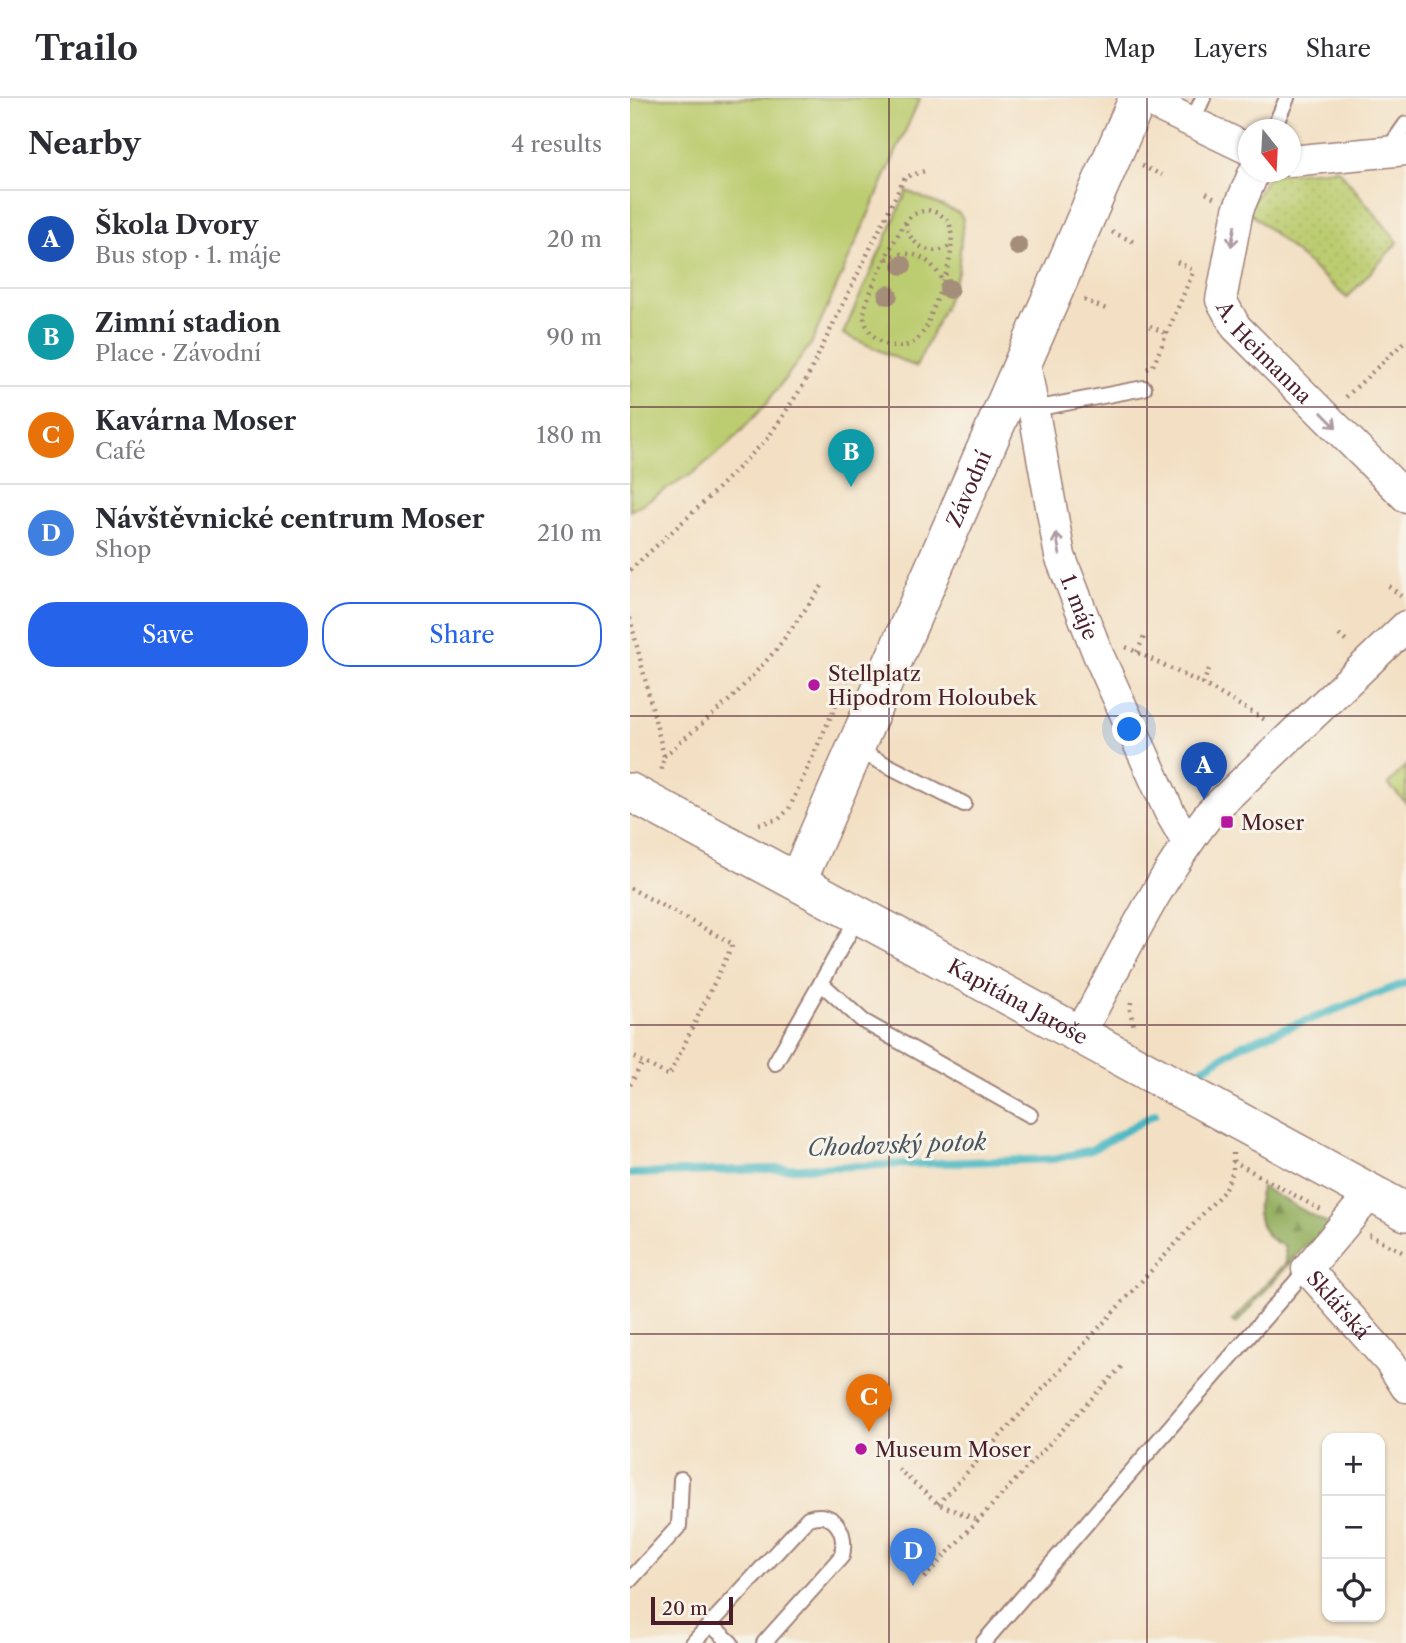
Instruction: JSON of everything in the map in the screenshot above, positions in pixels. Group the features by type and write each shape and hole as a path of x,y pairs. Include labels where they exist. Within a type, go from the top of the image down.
{"street":[{"path":"1140,98 1197,110 1238,141"},
{"name":"Závodní","path":"798,880 1024,357 1140,98"},
{"path":"1301,161 1364,156 1397,150"},
{"name":"A. Heimanna","path":"1250,182 1238,210 1221,300 1236,327 1406,497"},
{"name":"1. máje","path":"1024,357 1060,556 1093,643 1169,811 1187,842"},
{"path":"1079,1035 1187,842 1210,813 1406,626"},
{"name":"Kapitána Jaroše","path":"644,789 859,914 1406,1212"},
{"name":"Sklářská","path":"1371,1193 1307,1269 1390,1363 1406,1387"}],"lane":[{"path":"1277,119 1287,98"},
{"path":"1397,150 1406,124"},
{"path":"1034,409 1144,388"},
{"path":"855,750 964,804"},
{"path":"775,1063 859,914"},
{"path":"821,983 863,1021 1031,1115"},
{"path":"983,1643 1307,1269"},
{"path":"630,1580 679,1526 681,1479"},
{"path":"693,1643 808,1518 818,1514 828,1517 842,1533 845,1544 842,1556 764,1643"},
{"path":"710,1624 732,1643"}],"path":[{"path":"1136,177 1146,155"},
{"path":"1141,166 1162,175"},
{"path":"630,570 701,505 768,438 804,384 905,177 925,170"},
{"path":"928,210 938,213 949,221 953,243 927,326 914,342 889,345 871,334 864,316 868,297 906,222 916,212 928,210"},
{"path":"1106,243 1116,220"},
{"path":"906,222 907,233 917,245 937,252 946,250 953,243"},
{"path":"1111,231 1134,242"},
{"path":"887,259 901,253 916,255 935,266 943,281"},
{"path":"1143,371 1153,366 1194,270"},
{"path":"1080,299 1106,309"},
{"path":"1150,326 1167,334"},
{"path":"1326,416 1406,340"},
{"path":"644,789 664,756 732,698 776,650 822,586"},
{"path":"1389,586 1401,596 1406,591"},
{"path":"630,618 664,756"},
{"path":"1137,652 1145,635"},
{"path":"1339,635 1351,646"},
{"path":"1093,643 1137,652 1203,684 1292,735"},
{"path":"1203,684 1209,669"},
{"path":"630,888 733,944 669,1076 630,1055"},
{"path":"1133,995 1130,1010 1135,1031"},
{"path":"630,1085 643,1062"},
{"path":"938,1504 1223,1192 1233,1172 1233,1151"},
{"path":"924,1578 1122,1366"},
{"path":"898,1469 938,1504 978,1520"}],"green space":[{"path":"630,98 920,98 811,344 766,404 730,443 692,474 630,511"},
{"path":"1338,169 1398,242 1347,298 1247,210 1265,182 1301,182 1301,172"},
{"path":"907,191 959,213 963,219 958,271 945,306 916,367 843,334"},
{"path":"1406,766 1406,803 1388,784"},
{"path":"1262,1187 1329,1225 1313,1244 1304,1247 1236,1324 1232,1321 1286,1263 1285,1246 1269,1236 1260,1222 1258,1204"}],"waterway":[{"name":"Chodovský potok","path":"1199,1071 1244,1044 1406,983"},
{"name":"Chodovský potok","path":"630,1174 1054,1159 1091,1150 1155,1114"}],"place":[{"name":"Zimní stadion","path":"851,487"},
{"name":"Stellplatz Hipodrom Holoubek","path":"814,685"},
{"name":"Škola Dvory","path":"1204,800"},
{"name":"Moser","path":"1227,822"},
{"name":"Kavárna Moser","path":"869,1432"},
{"name":"Museum Moser","path":"861,1449"},
{"name":"Návštěvnické centrum Moser","path":"913,1586"}]}
